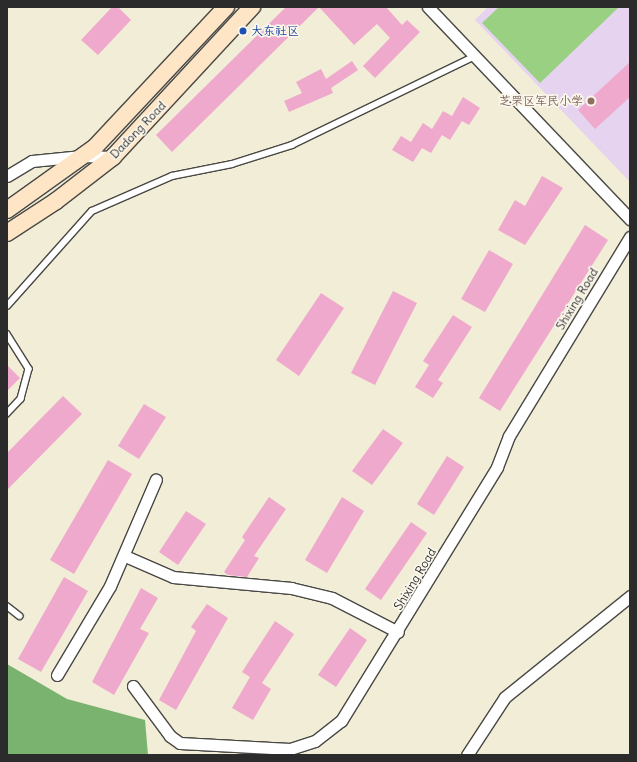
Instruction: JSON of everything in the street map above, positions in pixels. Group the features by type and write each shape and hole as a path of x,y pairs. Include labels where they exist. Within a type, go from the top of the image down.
{"street":[{"name":"Dadong Road","path":"7,210 82,156 168,73 226,7"},
{"name":"Dadong Road","path":"7,233 56,201 113,157 252,7"},
{"path":"428,7 630,219"},
{"path":"7,176 32,161 82,156 113,157"},
{"name":"Shixing Road","path":"133,686 170,736 180,743 290,749 315,741 341,721 398,632 497,467 509,436 630,237"},
{"path":"57,674 125,556 156,479"},
{"path":"125,556 173,577 291,588 332,598 398,632"},
{"path":"468,755 505,697 630,596"}],"lane":[{"path":"7,306 92,211 172,176 232,164 292,144 475,56"},
{"path":"7,334 29,369 21,399 7,414"},
{"path":"7,606 20,616"}],"shaded area":[{"name":"芝罘区军民小学","path":"488,7 630,7 630,182 475,20"}],"green space":[{"path":"499,7 619,7 540,83 482,23"},
{"path":"7,664 67,699 145,720 148,755 7,755"}],"building":[{"path":"112,7 118,7 131,20 98,55 81,40"},
{"path":"286,7 319,7 172,152 156,135"},
{"path":"319,7 386,7 402,25 407,20 420,32 375,78 363,66 390,38 377,24 354,45"},
{"path":"352,61 358,70 331,88 333,93 289,112 284,101 302,93 296,82 321,69 326,79"},
{"path":"630,62 630,97 595,129 578,110"},
{"path":"463,97 480,108 469,125 462,121 450,140 442,135 431,153 422,148 413,162 392,150 401,136 411,142 423,123 432,129 443,111 452,116"},
{"path":"542,176 563,188 525,245 498,230 515,200 525,206"},
{"path":"585,225 608,240 500,411 479,398"},
{"path":"489,250 513,264 485,312 461,299"},
{"path":"393,291 417,303 375,385 351,373"},
{"path":"321,293 344,308 299,376 276,360"},
{"path":"453,315 472,327 438,380 443,383 433,398 415,387 429,365 423,361"},
{"path":"7,365 20,378 7,391"},
{"path":"63,396 82,414 7,490 7,453"},
{"path":"144,404 166,417 139,459 118,446"},
{"path":"383,429 403,443 372,485 352,471"},
{"path":"447,456 464,467 434,515 417,504"},
{"path":"108,460 132,474 74,574 50,560"},
{"path":"269,497 286,509 254,556 259,558 247,577 228,575 224,572 245,540 242,537"},
{"path":"342,497 364,511 327,573 305,560"},
{"path":"186,511 206,524 178,565 159,552"},
{"path":"411,522 427,533 381,600 365,589"},
{"path":"64,577 88,591 41,672 18,659"},
{"path":"141,588 158,598 140,629 149,633 114,695 92,682"},
{"path":"207,604 228,618 176,710 159,700 196,631 191,627"},
{"path":"275,621 294,634 262,683 271,689 253,720 232,708 250,677 242,672"},
{"path":"350,628 367,640 336,687 318,675"}],"place":[{"name":"大东社区","path":"243,31"},
{"name":"芝罘区军民小学","path":"591,101"}]}
